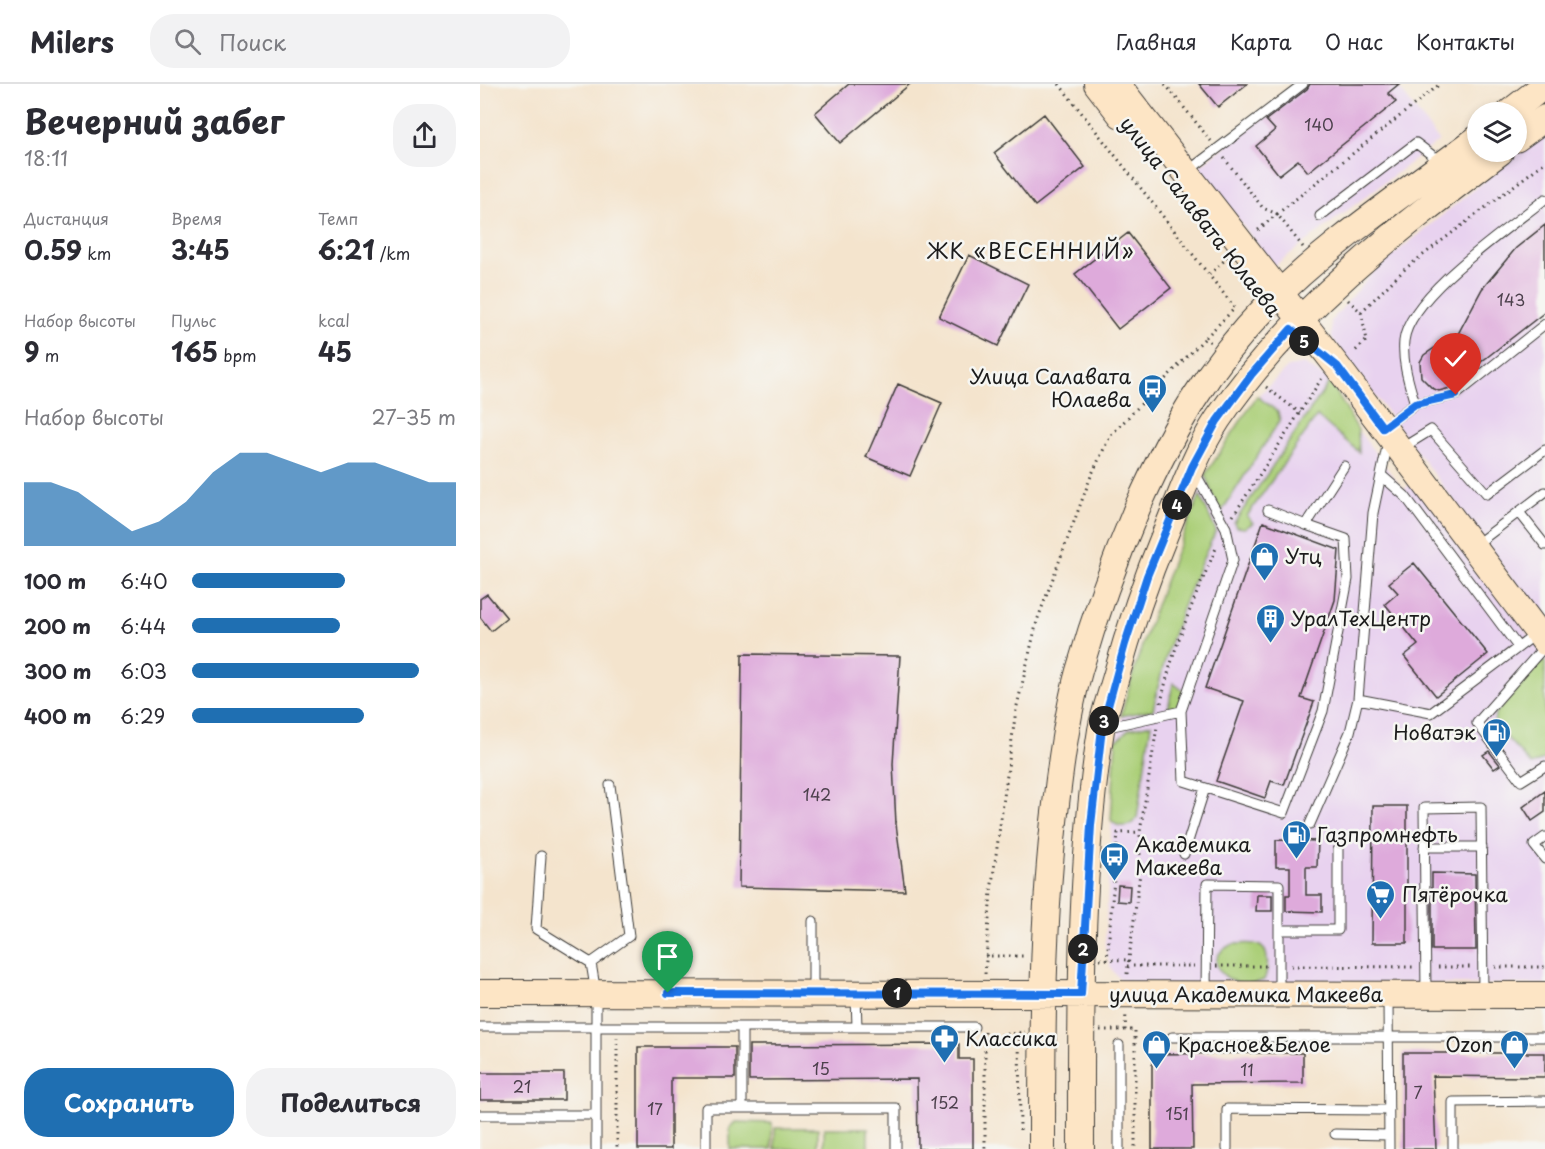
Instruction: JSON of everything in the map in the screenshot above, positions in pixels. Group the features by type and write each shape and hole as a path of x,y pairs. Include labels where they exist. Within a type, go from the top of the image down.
{"main road":[{"name":"улица Салавата Юлаева","path":"1097,84 1229,257 1274,299"},
{"name":"улица Салавата Юлаева","path":"1117,84 1186,173 1274,299 1295,324 1337,366 1474,546 1537,642"},
{"path":"1523,102 1545,85"},
{"path":"1527,131 1545,118"},
{"path":"1031,1143 1051,845 1062,753 1078,673 1116,556 1167,441 1222,357 1274,299 1315,263 1443,164 1467,155"},
{"path":"1081,1149 1081,994 1091,825 1102,728 1147,576 1192,467 1217,421 1251,375 1295,324 1470,162"},
{"name":"улица Академика Макеева","path":"480,993 1545,995"}],"lane":[{"path":"1186,173 1303,84"},
{"path":"1320,216 1416,143 1443,164"},
{"path":"1415,404 1404,368 1404,339 1417,309 1467,261 1545,199"},
{"path":"1310,824 1350,732 1358,699 1373,513 1391,438 1415,404 1456,395 1545,324"},
{"path":"1391,438 1431,430 1487,494 1545,450"},
{"path":"1306,525 1344,466"},
{"path":"1192,467 1226,528 1233,560 1181,711 1184,781 1284,813 1323,711 1348,579 1346,539 1268,510"},
{"path":"1381,476 1405,496 1537,642"},
{"path":"1474,546 1545,492"},
{"path":"1519,512 1545,545"},
{"path":"1358,699 1431,713 1537,642"},
{"path":"1537,642 1478,723 1521,781 1545,766"},
{"path":"1102,728 1181,711"},
{"path":"591,963 629,936 610,785"},
{"path":"1184,855 1205,788"},
{"path":"1426,994 1424,808 1481,807 1483,994"},
{"path":"1545,837 1534,845 1545,859"},
{"path":"1424,847 1482,847"},
{"path":"1280,930 1338,930 1338,850"},
{"path":"541,855 536,929 591,963 596,993 596,1149"},
{"path":"1206,994 1207,884 1279,885 1280,994"},
{"path":"813,921 813,993"},
{"path":"856,993 857,1027"},
{"path":"1388,994 1389,1149"},
{"path":"480,1027 857,1027 974,1032"},
{"path":"742,1027 742,1108"},
{"path":"1172,1037 1545,1037"},
{"path":"1119,1045 1119,1149"},
{"path":"1454,1149 1453,1102 1545,1101"},
{"path":"706,1149 706,1108 896,1108 896,1149"},
{"path":"1227,1149 1227,1109 1389,1110"},
{"path":"480,1114 596,1114"},
{"path":"1335,1134 1389,1135"}],"path":[{"path":"1059,84 1235,308"},
{"path":"1361,312 1406,268 1545,162"},
{"path":"1209,275 1229,257"},
{"path":"985,994 985,956 991,891 1014,721 1037,621 1091,476 1110,436 1206,337"},
{"path":"1107,960 1118,833 1140,832"},
{"path":"1127,966 1545,967"},
{"path":"985,1026 985,1149"},
{"path":"974,1032 985,1037"},
{"path":"1019,1033 1031,1143"},
{"path":"617,1037 617,1149"}],"shaded area":[{"path":"1307,84 1396,84 1439,141 1274,266 1198,167"},
{"path":"1545,132 1545,623 1332,338 1331,321 1377,268 1508,162 1527,162 1527,147"},
{"path":"1304,364 1330,381 1358,430 1403,490 1413,482 1545,657 1545,984 1137,985 1119,978 1111,969 1105,946 1116,741 1136,660 1205,475 1254,400 1288,367"}],"green space":[{"path":"1330,381 1358,430 1359,452 1317,416 1247,516 1253,523 1245,528 1236,527 1234,523"},
{"path":"1257,396 1278,412 1280,420 1220,514 1205,475"},
{"path":"1200,495 1216,531 1178,619 1153,710 1121,716 1156,604"},
{"path":"1542,661 1545,662 1545,759 1531,765 1494,723 1495,714"},
{"path":"1173,683 1185,692 1179,705 1168,709"},
{"path":"1151,724 1137,818 1128,825 1121,826 1111,820 1116,741 1129,729"},
{"path":"1234,944 1253,944 1262,947 1267,955 1267,971 1264,980 1240,983 1229,979 1222,973 1217,965 1217,958 1222,950"},
{"path":"736,1122 772,1123 772,1149 730,1149 730,1128"},
{"path":"775,1128 818,1128 818,1149 775,1149"},
{"path":"824,1128 868,1128 868,1149 824,1149"}],"building":[{"path":"849,84 910,84 840,143 815,113"},
{"path":"1199,84 1247,84 1218,107"},
{"path":"1310,84 1399,84 1388,93 1396,102 1308,172 1298,160 1279,175 1256,146 1275,130 1266,120 1307,89"},
{"path":"1044,114 1085,167 1035,206 994,153"},
{"path":"1545,225 1545,312 1463,376 1454,387 1439,391 1432,388 1421,377 1420,362 1424,355 1436,347 1456,348 1458,334 1482,289 1516,248"},
{"path":"1128,233 1171,288 1118,329 1075,274"},
{"path":"969,255 1028,284 998,346 939,317"},
{"path":"898,384 942,403 910,476 866,457"},
{"name":"УралТехЦентр","path":"1263,522 1339,550 1335,600 1301,698 1314,702 1284,785 1271,781 1265,798 1216,781 1244,701 1205,688"},
{"path":"1414,563 1488,654 1436,696 1404,656 1418,645 1385,604 1398,593 1389,583"},
{"path":"487,594 507,618 491,631 480,617 480,599"},
{"path":"742,654 900,656 893,764 896,824 905,891 739,887"},
{"path":"1489,751 1500,765 1494,769 1483,755"},
{"path":"1545,791 1545,812 1532,821 1523,807"},
{"path":"1373,806 1407,806 1407,943 1372,943"},
{"path":"1276,840 1318,841 1317,867 1306,867 1306,895 1322,895 1322,912 1286,911 1286,895 1290,895 1290,867 1276,867"},
{"path":"1432,873 1475,874 1476,950 1432,950"},
{"path":"1118,885 1130,886 1129,902 1117,901"},
{"path":"1257,895 1272,895 1272,911 1256,911"},
{"path":"959,1044 959,1059 973,1059 973,1149 918,1149 917,1079 749,1080 749,1045"},
{"path":"638,1047 735,1047 735,1078 671,1078 671,1149 638,1149"},
{"path":"1303,1053 1303,1083 1192,1084 1193,1149 1152,1149 1152,1054"},
{"path":"1403,1053 1545,1053 1545,1077 1433,1076 1436,1149 1403,1149"},
{"path":"480,1073 564,1073 564,1100 480,1100"}],"place":[{"name":"Улица Салавата Юлаева","path":"1152,414"},
{"name":"Утц","path":"1264,582"},
{"name":"УралТехЦентр","path":"1270,644"},
{"name":"Новатэк","path":"1497,758"},
{"name":"Газпромнефть","path":"1296,860"},
{"name":"Академика Макеева","path":"1114,882"},
{"name":"Пятёрочка","path":"1381,920"},
{"name":"Классика","path":"944,1064"},
{"name":"Красное&Белое","path":"1157,1070"},
{"name":"Ozon","path":"1514,1070"}],"district":[{"name":"ЖК «ВЕСЕННИЙ»","path":"1031,250"}],"route":[{"path":"668,993 1081,994 1091,825 1102,728 1147,576 1192,467 1217,421 1251,375 1291,329 1337,366 1383,428 1415,404 1456,395"}]}
